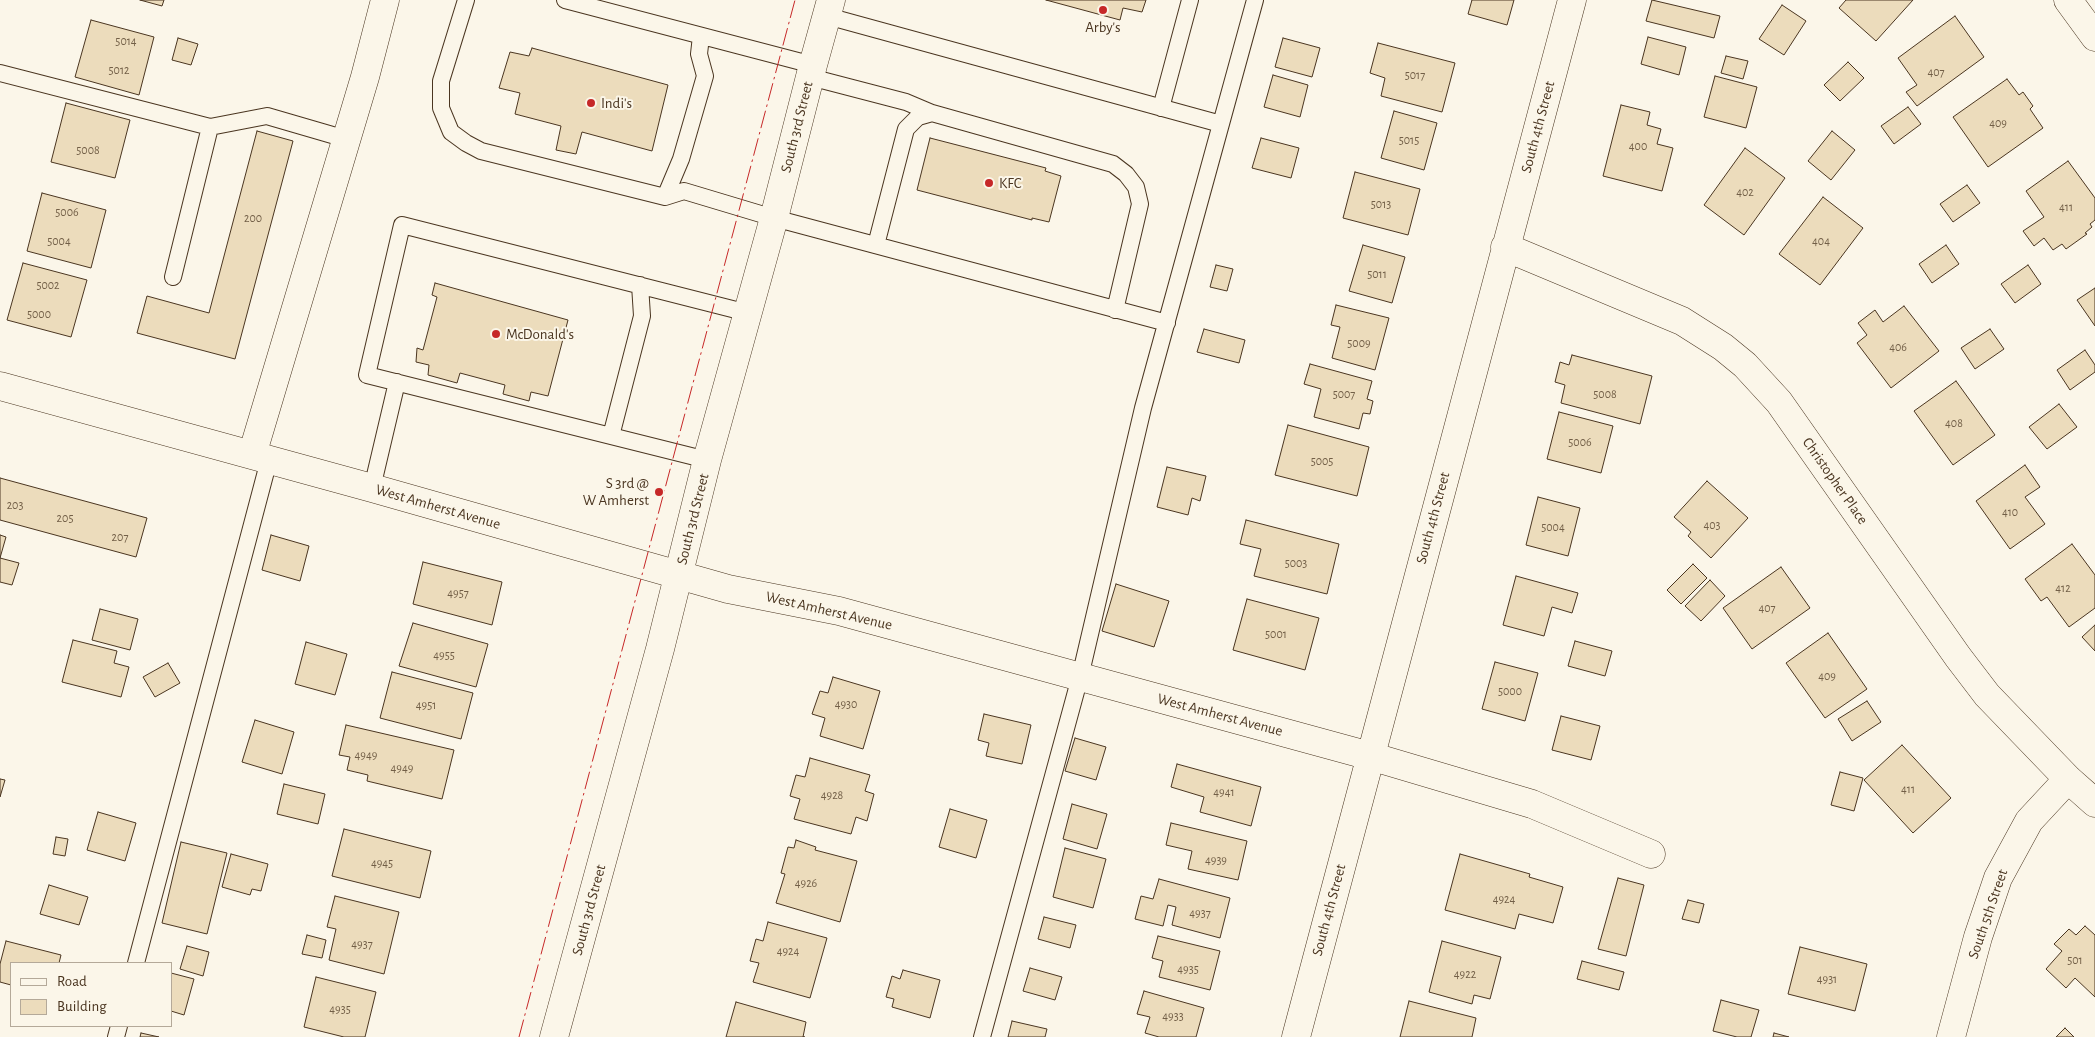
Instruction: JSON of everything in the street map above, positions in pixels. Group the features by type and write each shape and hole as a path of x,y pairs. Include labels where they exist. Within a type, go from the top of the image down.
{"street":[{"path":"261,458 346,138 385,0"},
{"name":"South 4th Street","path":"1296,1037 1572,0"},
{"path":"2068,0 2095,37"},
{"name":"South 3rd Street","path":"554,1037 679,576 707,460 774,218 829,8"},
{"name":"Christopher Place","path":"1505,248 1682,321 1723,347 1744,365 1779,402 1958,657 1988,695 2068,779 2095,803"},
{"name":"West Amherst Avenue","path":"0,386 372,488 679,576 728,589 839,611 1370,756 1532,804 1651,854"},
{"name":"South 5th Street","path":"1951,1037 1978,937 1998,878 2029,820 2068,779"}],"lane":[{"path":"466,0 441,81 441,108 451,132 481,151 665,197 684,191 774,218 1167,323"},
{"path":"565,0 701,36 906,102 932,113 1113,164 1126,174 1136,187 1140,204 1116,310"},
{"path":"1161,108 1190,0"},
{"path":"982,1037 1080,677 1143,408 1255,0"},
{"path":"829,8 1161,108 1221,124"},
{"path":"665,197 681,159 705,76 699,54 701,36"},
{"path":"0,73 210,127 267,116 346,138"},
{"path":"876,245 906,129 918,117 932,113"},
{"path":"173,277 210,127"},
{"path":"707,460 367,375 402,224 748,313"},
{"path":"610,436 642,316 640,285"},
{"path":"372,488 397,382"},
{"path":"136,962 261,458"}],"building":[{"path":"140,0 164,0 162,6"},
{"name":"Arby's","path":"1046,0 1146,0 1142,12 1123,8 1120,20"},
{"path":"1472,0 1514,0 1507,25 1468,14"},
{"path":"1652,0 1720,16 1714,38 1646,21"},
{"path":"1846,0 1913,0 1876,41 1839,8"},
{"path":"1782,5 1806,21 1784,55 1759,39"},
{"path":"1955,16 1984,57 1917,106 1906,92 1917,85 1898,58"},
{"path":"91,20 154,37 139,95 75,77"},
{"path":"1648,37 1686,47 1679,75 1641,64"},
{"path":"178,38 198,44 191,65 172,60"},
{"path":"1283,38 1320,48 1312,77 1275,67"},
{"path":"1378,43 1455,63 1442,112 1381,96 1385,78 1370,73"},
{"name":"Indi's","path":"532,48 668,85 652,151 582,132 576,154 556,150 561,126 515,114 520,93 499,88 510,52 529,56"},
{"path":"1726,56 1748,61 1743,79 1721,73"},
{"path":"1848,62 1864,78 1840,101 1824,85"},
{"path":"1273,75 1308,85 1300,117 1264,107"},
{"path":"1715,76 1757,87 1746,128 1704,117"},
{"path":"2007,79 2019,95 2023,92 2033,106 2030,109 2043,128 1988,167 1953,117"},
{"path":"66,103 130,120 115,178 51,162"},
{"path":"1621,105 1650,112 1647,125 1661,129 1657,144 1673,148 1662,191 1603,176"},
{"path":"1908,107 1921,124 1894,144 1881,126"},
{"path":"1394,111 1437,123 1424,170 1381,158"},
{"path":"257,131 293,141 235,359 137,333 147,296 209,313"},
{"path":"1832,131 1855,150 1831,180 1808,161"},
{"name":"KFC","path":"930,138 1046,168 1045,171 1061,176 1049,222 1032,218 1032,220 917,190"},
{"path":"1261,138 1299,148 1291,178 1252,168"},
{"path":"1745,148 1785,178 1744,235 1704,205"},
{"path":"2068,161 2095,198 2095,220 2090,224 2092,227 2085,233 2087,234 2066,249 2062,244 2053,250 2044,238 2034,246 2023,231 2044,217 2026,191"},
{"path":"1355,172 1420,189 1408,235 1343,218"},
{"path":"1967,185 1980,203 1953,222 1940,204"},
{"path":"42,193 106,210 91,268 27,251"},
{"path":"1823,197 1863,228 1820,285 1779,254"},
{"path":"1363,245 1405,257 1392,303 1349,291"},
{"path":"1946,245 1959,264 1932,283 1919,264"},
{"path":"23,263 87,280 71,337 7,320"},
{"path":"1216,265 1233,269 1227,291 1210,287"},
{"path":"2028,265 2041,284 2015,303 2001,284"},
{"name":"McDonald's","path":"435,283 568,320 548,396 531,392 529,401 503,394 505,385 460,373 457,383 428,375 429,365 416,362 417,348 423,350 437,297 432,295"},
{"path":"2095,288 2095,326 2077,300"},
{"path":"1336,305 1389,318 1375,370 1332,358 1340,327 1331,325"},
{"path":"1904,306 1939,351 1891,388 1857,343 1867,335 1858,323 1875,310 1883,322"},
{"path":"1204,329 1245,340 1239,363 1197,352"},
{"path":"1990,329 2004,349 1975,369 1961,348"},
{"path":"2085,350 2095,365 2095,372 2070,390 2057,370"},
{"path":"1572,355 1652,376 1640,424 1561,403 1565,385 1555,382 1560,362 1569,365"},
{"path":"1310,364 1372,381 1367,399 1373,401 1370,414 1363,413 1359,429 1314,417 1321,389 1304,384"},
{"path":"1956,381 1995,435 1953,465 1914,411"},
{"path":"2059,404 2077,427 2047,449 2029,427"},
{"path":"1559,412 1613,426 1601,473 1547,459"},
{"path":"1288,425 1369,447 1357,496 1275,475"},
{"path":"2025,465 2040,487 2025,497 2045,524 2010,549 1976,501"},
{"path":"1167,467 1206,476 1200,501 1192,498 1188,515 1157,507"},
{"path":"0,478 147,518 136,557 0,520"},
{"path":"1707,481 1748,518 1711,558 1688,536 1691,532 1674,517"},
{"path":"1538,497 1580,508 1568,556 1526,545"},
{"path":"1246,520 1339,544 1327,594 1254,576 1261,549 1240,544"},
{"path":"0,535 6,537 0,558"},
{"path":"271,535 309,546 300,581 262,570"},
{"path":"2072,544 2095,575 2095,608 2069,627 2047,597 2041,601 2025,579"},
{"path":"0,558 19,563 12,585 0,582"},
{"path":"423,562 502,582 492,625 413,604"},
{"path":"1693,564 1707,578 1681,604 1667,590"},
{"path":"1781,567 1810,608 1752,649 1723,608"},
{"path":"1516,576 1578,593 1572,613 1552,607 1544,636 1503,625"},
{"path":"1710,580 1725,596 1701,621 1685,606"},
{"path":"1116,584 1169,601 1154,647 1102,631"},
{"path":"1247,599 1319,618 1305,670 1233,650"},
{"path":"100,609 138,619 130,650 92,640"},
{"path":"413,623 488,644 476,687 399,666"},
{"path":"2095,625 2095,651 2082,637"},
{"path":"1828,633 1867,689 1825,718 1786,663"},
{"path":"73,640 117,651 114,663 129,667 121,697 62,682"},
{"path":"1575,641 1612,651 1605,676 1568,666"},
{"path":"306,642 347,654 335,695 295,684"},
{"path":"1495,662 1538,673 1525,721 1482,709"},
{"path":"168,663 180,683 155,697 143,677"},
{"path":"392,672 473,693 461,739 380,718"},
{"path":"833,677 880,691 863,749 820,736 825,718 812,714 820,691 828,693"},
{"path":"1867,701 1881,722 1852,741 1838,719"},
{"path":"984,714 1031,725 1022,764 986,756 989,743 978,740"},
{"path":"1561,716 1600,726 1591,760 1552,750"},
{"path":"255,720 294,732 282,774 242,762"},
{"path":"346,725 454,750 442,799 367,781 368,775 347,770 350,757 339,755"},
{"path":"1075,738 1106,747 1096,780 1065,771"},
{"path":"1902,745 1951,798 1913,833 1864,780"},
{"path":"810,758 870,775 865,791 874,794 867,821 856,817 851,834 794,819 800,799 790,796 796,775 805,777"},
{"path":"1177,764 1261,787 1251,826 1200,812 1204,797 1171,787"},
{"path":"1840,772 1863,778 1854,811 1831,805"},
{"path":"0,779 5,780 0,797"},
{"path":"284,784 325,794 318,824 277,814"},
{"path":"1072,804 1107,814 1097,849 1063,839"},
{"path":"950,809 987,820 976,858 939,847"},
{"path":"98,812 136,823 125,861 87,850"},
{"path":"1171,823 1247,841 1238,880 1188,869 1192,851 1166,845"},
{"path":"344,829 431,851 420,898 332,876"},
{"path":"56,837 68,839 65,856 53,854"},
{"path":"796,840 816,847 815,850 857,861 840,922 776,903 785,874 781,873 788,847 794,848"},
{"path":"181,842 227,853 207,934 162,923"},
{"path":"1065,848 1106,859 1093,908 1053,897"},
{"path":"231,854 268,864 261,891 252,889 250,895 222,887"},
{"path":"1460,854 1530,874 1529,877 1563,887 1553,923 1519,914 1515,929 1445,910"},
{"path":"1618,878 1644,885 1626,956 1598,949"},
{"path":"1159,879 1230,898 1220,938 1172,925 1176,907 1168,905 1163,926 1135,919 1141,896 1153,899"},
{"path":"49,885 88,897 79,925 40,914"},
{"path":"335,896 399,912 384,974 329,960 336,929 327,927"},
{"path":"1688,900 1704,904 1699,923 1682,919"},
{"path":"1044,917 1076,925 1070,948 1038,939"},
{"path":"768,922 827,938 810,998 753,982 759,963 750,961 756,939 763,941"},
{"path":"2085,926 2095,935 2095,997 2075,978 2066,988 2046,969 2062,951 2054,944 2069,929 2076,935"},
{"path":"307,935 326,940 322,958 302,954"},
{"path":"1158,936 1220,951 1210,990 1159,977 1163,961 1152,958"},
{"path":"6,941 61,955 59,962 10,962 10,985 0,982 0,964"},
{"path":"1442,941 1501,957 1490,999 1474,995 1472,1004 1429,992"},
{"path":"187,946 209,952 203,976 180,969"},
{"path":"1800,947 1867,964 1855,1011 1788,994"},
{"path":"1582,961 1624,972 1619,990 1577,979"},
{"path":"1030,968 1062,977 1055,1000 1023,991"},
{"path":"903,970 940,980 930,1018 892,1007 894,999 886,997 892,976 900,979"},
{"path":"172,973 194,979 184,1015 172,1011"},
{"path":"316,977 376,992 365,1037 344,1037 304,1027"},
{"path":"1144,991 1204,1008 1196,1037 1159,1037 1145,1033 1150,1017 1137,1014"},
{"path":"1721,1000 1759,1010 1751,1037 1737,1037 1713,1031"},
{"path":"1409,1001 1476,1018 1472,1037 1400,1037"},
{"path":"736,1002 806,1022 803,1037 726,1037"},
{"path":"1012,1021 1047,1029 1045,1037 1008,1037"},
{"path":"2065,1028 2074,1037 2056,1037"},
{"path":"141,1033 159,1037 140,1037"},
{"path":"1774,1033 1789,1037 1773,1037"}],"power":[{"path":"519,1037 795,0"}],"place":[{"name":"Arby's","path":"1103,10"},
{"name":"Indi's","path":"591,103"},
{"name":"KFC","path":"989,183"},
{"name":"McDonald's","path":"496,334"},
{"name":"S 3rd @ W Amherst","path":"659,492"}]}
